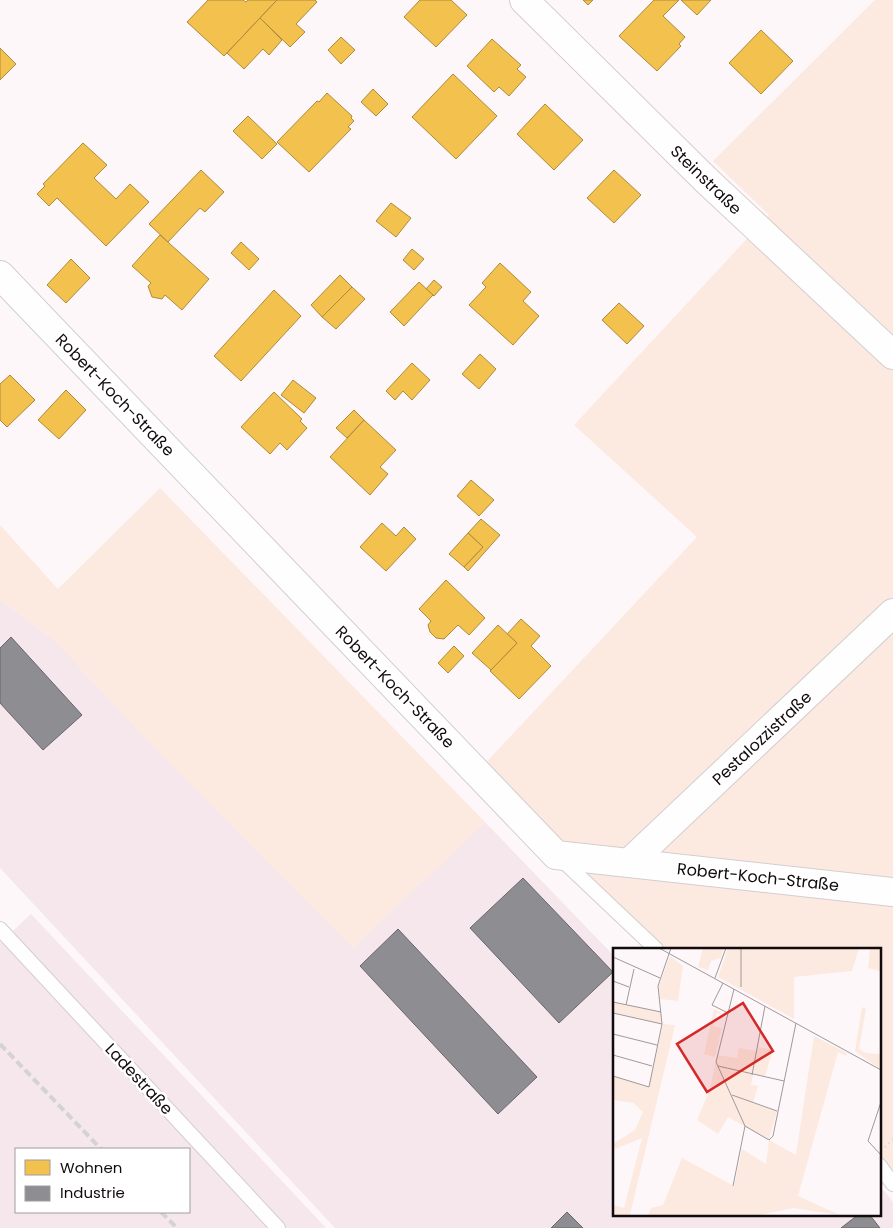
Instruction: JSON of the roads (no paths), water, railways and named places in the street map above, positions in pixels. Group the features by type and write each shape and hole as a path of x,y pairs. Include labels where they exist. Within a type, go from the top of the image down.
{"street":[{"name":"Steinstraße","path":"524,0 706,180 893,355"},
{"name":"Robert-Koch-Straße","path":"2,280 556,855 893,892"},
{"name":"Pestalozzistraße","path":"630,862 893,613"}],"lane":[{"path":"556,855 655,948"},
{"name":"Ladestraße","path":"0,929 278,1228"},
{"path":"880,1166 893,1184"}],"railway":[{"path":"0,1044 100,1148"},
{"path":"162,1213 177,1228"}]}
